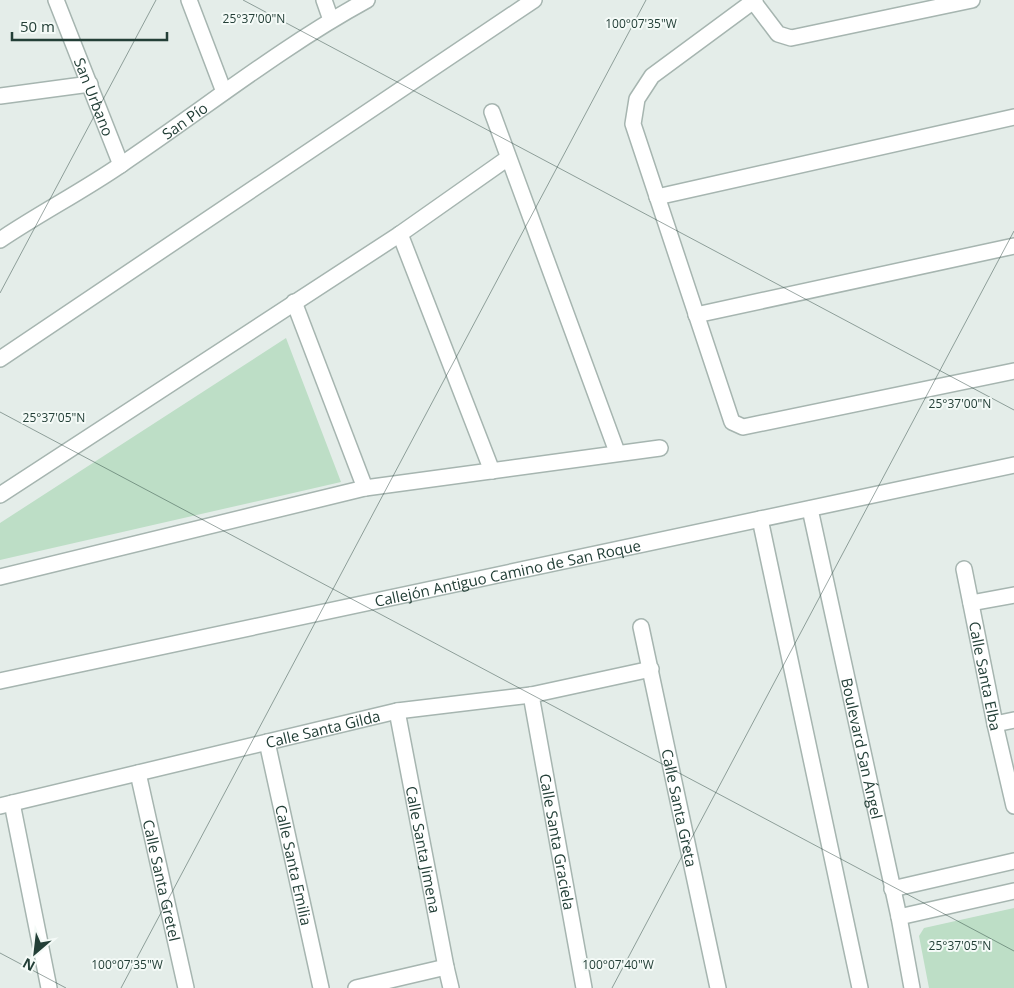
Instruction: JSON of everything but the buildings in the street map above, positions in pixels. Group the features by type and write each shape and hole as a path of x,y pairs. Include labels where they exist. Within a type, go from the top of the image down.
{"street":[{"name":"San Urbano","path":"56,0 121,165"},
{"path":"189,0 224,92"},
{"path":"324,0 331,20"},
{"name":"San Pío","path":"0,240 121,165 224,92 331,20 367,0"},
{"path":"0,359 534,0"},
{"path":"972,0 791,38 778,34 754,1 652,76 637,99 633,124 732,422 743,427 1014,371"},
{"path":"0,96 90,84"},
{"path":"492,112 617,452"},
{"path":"657,197 1014,117"},
{"path":"0,495 400,234 508,158"},
{"path":"0,227 24,224"},
{"path":"400,234 492,471"},
{"path":"696,315 1014,246"},
{"path":"294,302 365,488"},
{"path":"0,577 365,488 617,452 660,448"},
{"name":"Callejón Antiguo Camino de San Roque","path":"0,681 1014,465"},
{"name":"Boulevard San Ángel","path":"810,509 899,917 912,988"},
{"path":"760,519 860,988"},
{"name":"Calle Santa Elba","path":"964,569 995,724 1014,806"},
{"name":"Calle Santa Elba","path":"971,603 1014,594"},
{"name":"Calle Santa Greta","path":"641,627 718,988"},
{"name":"Calle Santa Gilda","path":"6,804 397,711 532,695 651,669"},
{"name":"Calle Santa Graciela","path":"532,695 584,988"},
{"name":"Calle Santa Jimena","path":"397,711 451,988"},
{"path":"995,724 1014,720"},
{"name":"Calle Santa Emilia","path":"268,742 321,988"},
{"name":"Calle Santa Gretel","path":"138,773 186,988"},
{"path":"6,804 49,988"},
{"path":"892,889 1014,861"},
{"path":"899,917 1014,891"},
{"path":"356,988 446,967"}],"green space":[{"path":"286,338 341,482 0,560 0,523"},
{"path":"1014,908 1014,988 929,988 919,936 924,928"}]}
